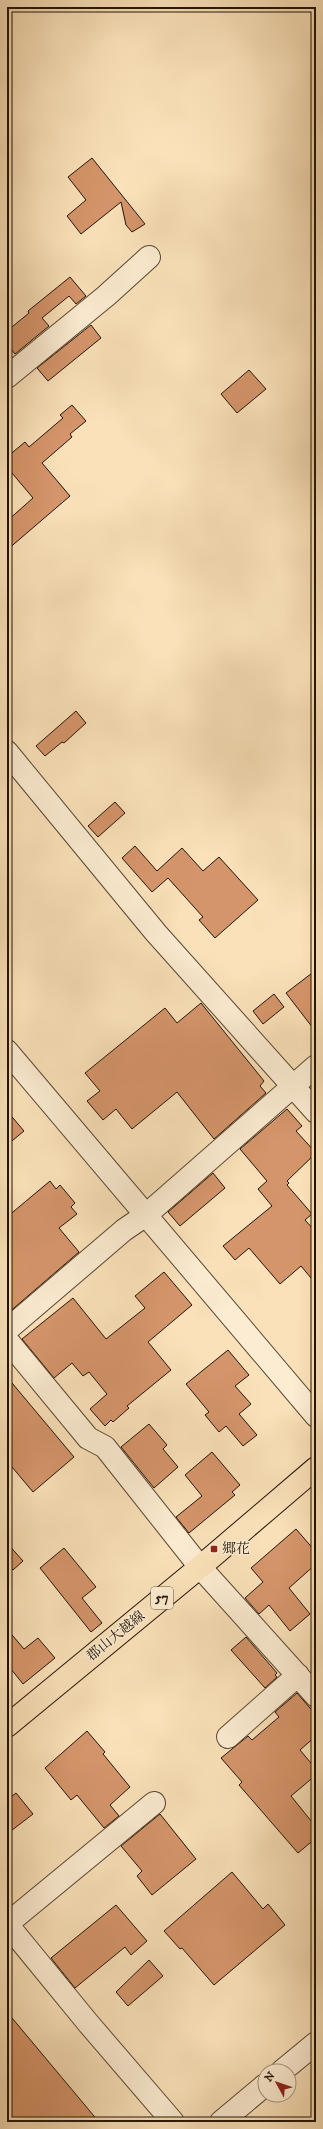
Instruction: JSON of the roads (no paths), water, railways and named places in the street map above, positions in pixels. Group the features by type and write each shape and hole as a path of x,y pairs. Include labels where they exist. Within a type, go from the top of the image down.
{"main road":[{"name":"郡山大越線","path":"7,1726 200,1567 316,1468"}],"street":[{"path":"7,377 106,296 149,257"},
{"path":"7,752 156,933 316,1112"},
{"path":"7,1051 316,1416"},
{"path":"7,1330 124,1230 146,1215 316,1066"},
{"path":"7,1340 88,1438 105,1447 200,1567 309,1682 228,1737"},
{"path":"154,1802 7,1924 88,2023 173,2122"},
{"path":"292,2063 316,2043"},
{"path":"221,2122 257,2092"}],"place":[{"name":"郷花","path":"214,1549"}]}
